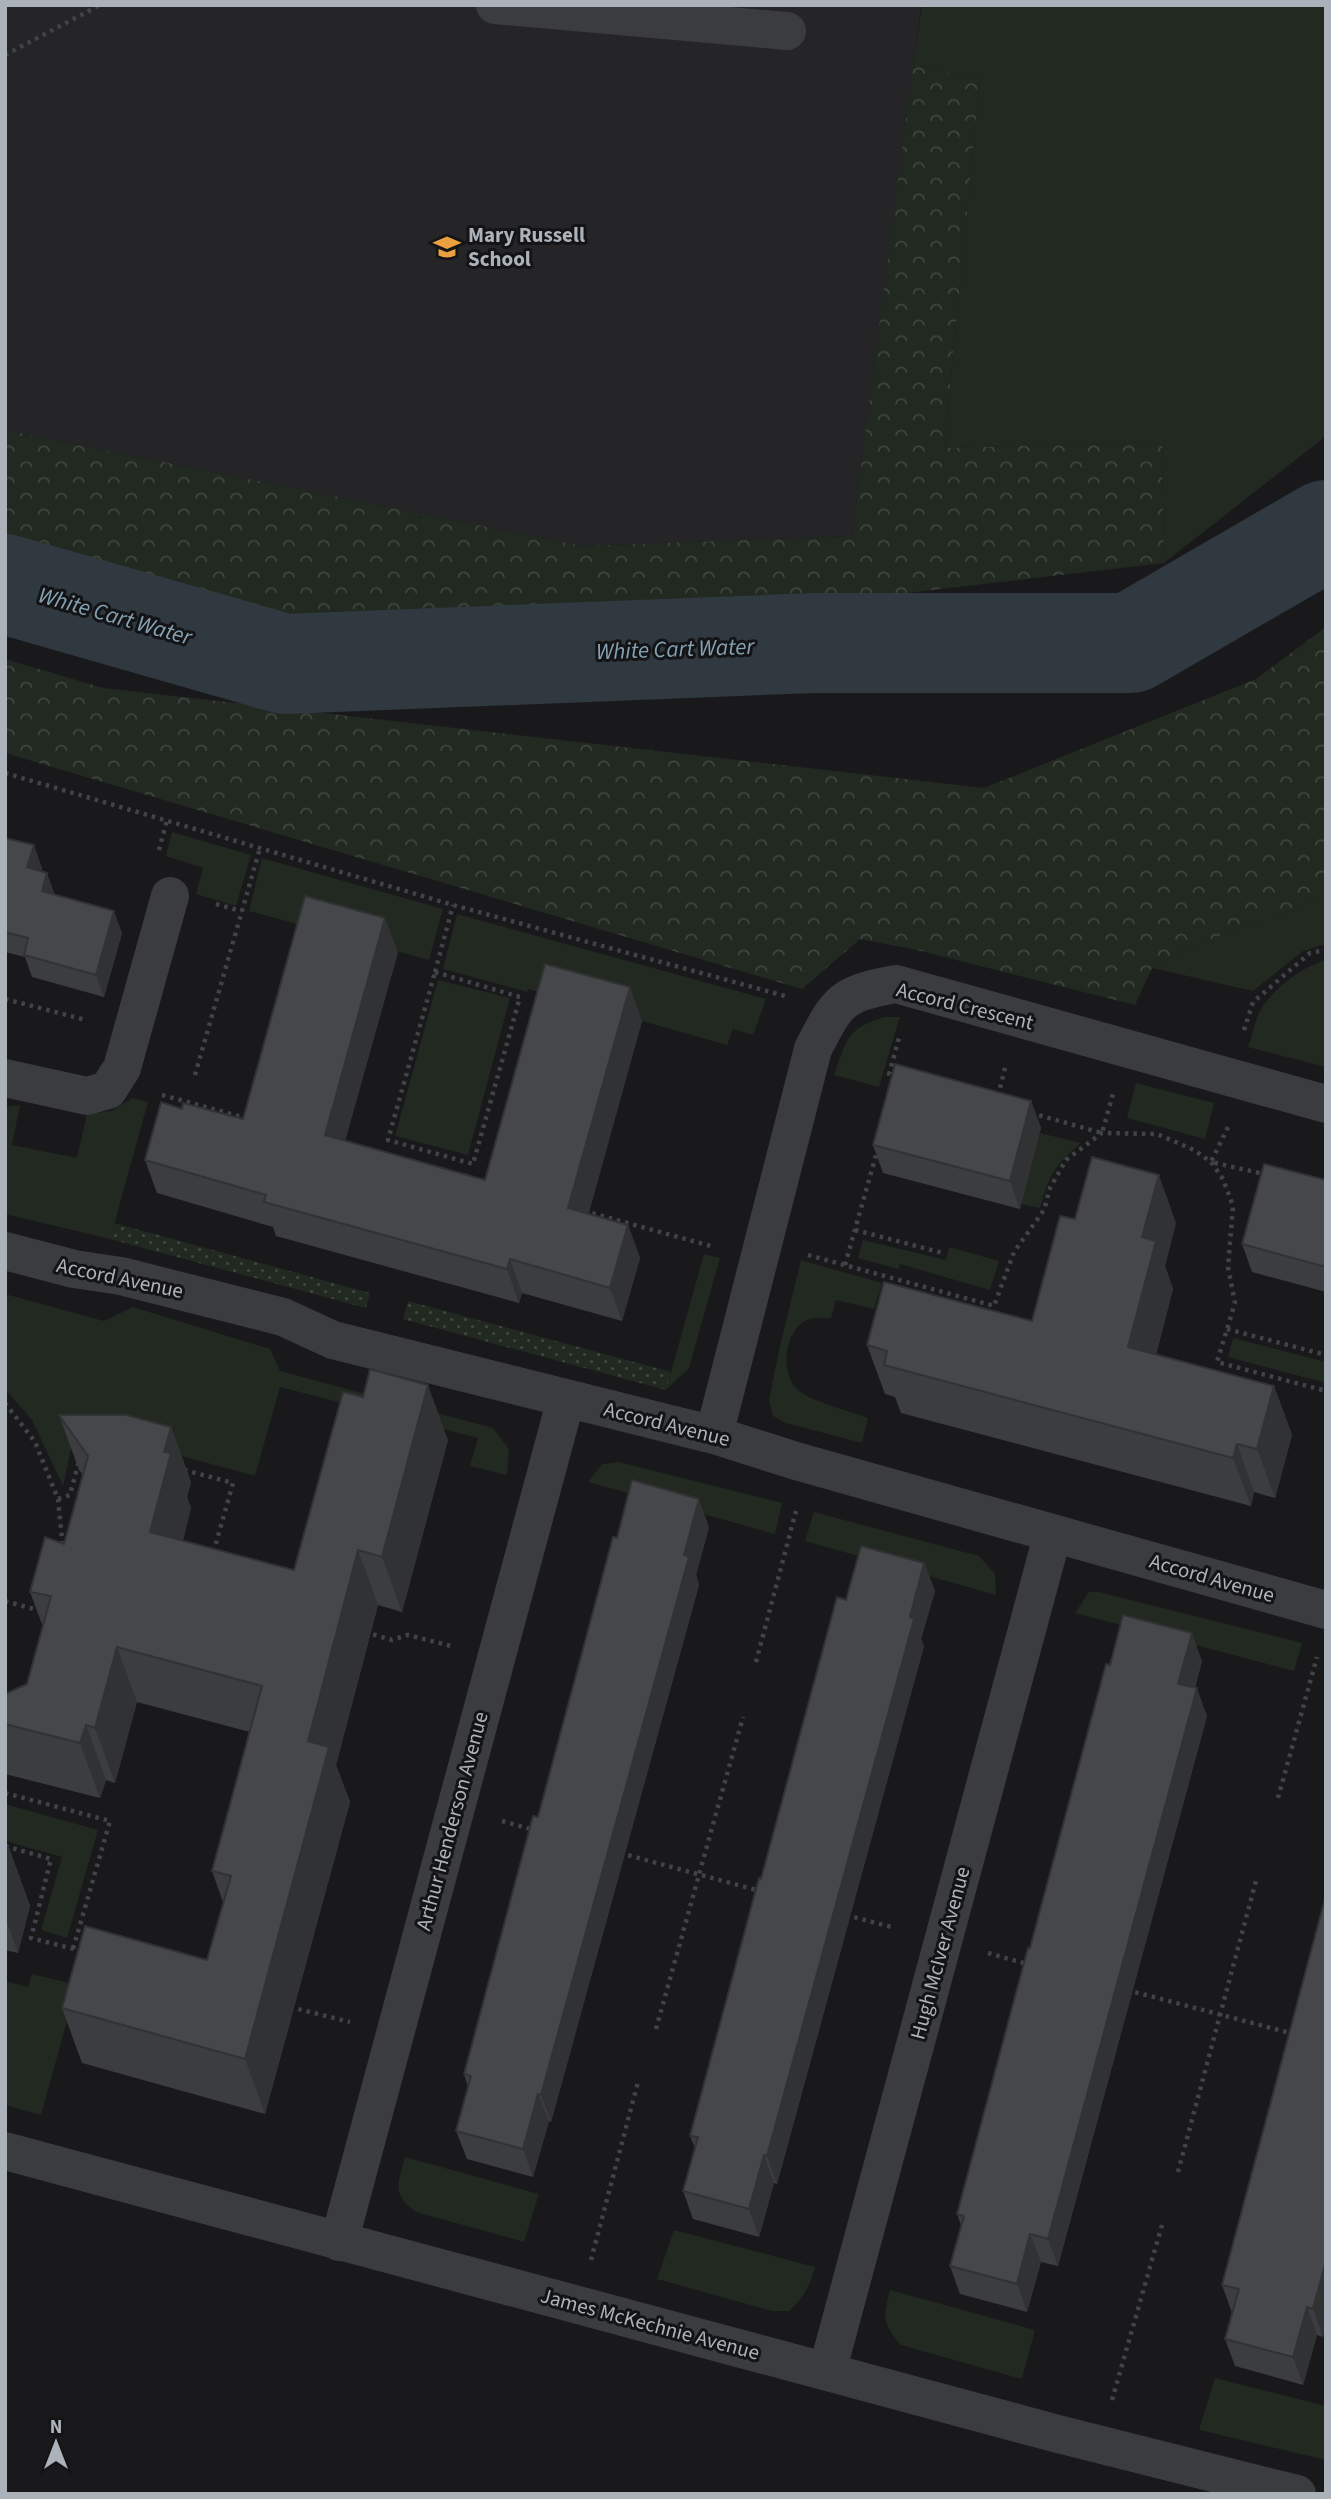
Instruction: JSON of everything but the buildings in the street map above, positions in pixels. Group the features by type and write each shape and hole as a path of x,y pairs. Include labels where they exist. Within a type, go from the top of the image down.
{"street":[{"path":"495,5 787,31"},
{"path":"5,1078 87,1096 108,1090 122,1068 170,896"},
{"name":"Accord Crescent","path":"714,1435 813,1049 833,1010 860,991 896,985 913,989 1326,1104"},
{"name":"Accord Avenue","path":"5,1251 74,1269 121,1276 283,1317 333,1340 714,1435 1326,1610"},
{"name":"Arthur Henderson Avenue","path":"339,2242 566,1399"},
{"name":"Hugh McIver Avenue","path":"827,2372 1053,1533"},
{"name":"James McKechnie Avenue","path":"5,2151 827,2372 1297,2494"}],"path":[{"path":"5,55 100,5"},
{"path":"5,773 453,905 833,1010"},
{"path":"195,1074 260,848"},
{"path":"435,972 520,997 473,1164 388,1140 453,905"},
{"path":"1230,1077 1253,1002 1310,953 1326,950"},
{"path":"910,1080 889,1074 913,989"},
{"path":"5,999 132,1032"},
{"path":"573,1208 761,1251 845,1265 993,1306 1014,1252 1044,1210 1051,1188 1066,1160 1102,1133 1124,1048"},
{"path":"113,1082 257,1122"},
{"path":"1022,1111 1102,1133 1157,1134 1194,1150 1211,1162 1223,1179 1233,1206 1228,1267 1235,1303 1217,1362 1326,1391"},
{"path":"845,1265 880,1141"},
{"path":"430,1160 432,1153"},
{"path":"1211,1162 1275,1177"},
{"path":"855,1230 943,1253"},
{"path":"1227,1329 1326,1355"},
{"path":"5,1403 34,1442 58,1499 63,1554"},
{"path":"58,1499 69,1495 80,1457"},
{"path":"756,1662 809,1464"},
{"path":"178,1469 233,1483 212,1560"},
{"path":"5,1601 49,1613"},
{"path":"360,1630 392,1640 408,1635 496,1658"},
{"path":"1278,1798 1318,1651"},
{"path":"656,2029 743,1717"},
{"path":"5,1793 110,1821 73,1949"},
{"path":"455,1809 545,1833"},
{"path":"5,1846 51,1859 31,1938 87,1952"},
{"path":"609,1850 763,1892"},
{"path":"1178,2172 1257,1877"},
{"path":"840,1913 1035,1966"},
{"path":"1115,1987 1299,2036"},
{"path":"287,2006 394,2034"},
{"path":"579,2305 638,2082"},
{"path":"1100,2444 1162,2225"}],"shaded area":[{"name":"Mary Russell School","path":"5,5 921,5 852,536 582,546 5,430"}],"green space":[{"path":"922,5 1326,5 1326,436 1164,563 1162,442 944,448 980,80 913,64"},
{"path":"913,64 980,80 944,448 1162,442 1164,563 598,629 299,618 5,545 5,430 582,546 852,536"},
{"path":"1326,627 1326,896 1192,946 1152,968 1135,1005 917,950 860,939 802,989 5,753 5,659 103,688 984,788 1256,679"},
{"path":"172,832 251,855 236,906 196,894 203,868 166,856"},
{"path":"262,858 443,909 429,960 249,911"},
{"path":"1326,896 1326,944 1303,951 1253,991 1152,968 1192,946"},
{"path":"457,914 766,999 753,1035 733,1029 727,1045 528,989 527,992 443,969"},
{"path":"1326,960 1326,1067 1248,1047 1258,1015 1270,997 1296,974"},
{"path":"438,980 510,998 468,1155 395,1136"},
{"path":"884,1017 900,1017 879,1087 834,1075 845,1044 854,1031"},
{"path":"1136,1083 1214,1103 1205,1139 1127,1118"},
{"path":"132,1098 148,1102 110,1239 5,1214 5,1107 20,1105 12,1145 77,1158 87,1114 111,1111"},
{"path":"1040,1133 1081,1143 1054,1171 1040,1208 1021,1204"},
{"path":"114,1223 370,1293 366,1308 110,1239"},
{"path":"863,1240 946,1260 949,1247 999,1261 990,1290 900,1264 898,1269 858,1258"},
{"path":"704,1254 720,1258 689,1368 666,1390"},
{"path":"801,1260 882,1283 874,1309 836,1300 831,1318 811,1318 800,1324 789,1343 787,1354 789,1377 802,1393 868,1418 862,1443 786,1423 773,1416 769,1400"},
{"path":"5,1294 104,1321 133,1307 270,1349 280,1371 493,1428 509,1449 507,1475 470,1466 478,1438 280,1387 255,1476 76,1427 63,1486 32,1420 5,1389"},
{"path":"408,1301 671,1372 666,1390 403,1319"},
{"path":"1233,1338 1326,1362 1326,1383 1228,1357"},
{"path":"619,1462 782,1503 775,1534 588,1482 602,1464"},
{"path":"814,1512 979,1556 995,1574 996,1595 805,1541"},
{"path":"1089,1592 1302,1643 1294,1671 1075,1613"},
{"path":"5,1804 98,1830 67,1938 41,1930 62,1857 5,1841"},
{"path":"32,1974 77,1985 41,2115 5,2105 5,1981 28,1987"},
{"path":"405,2157 539,2194 524,2242 416,2212 403,2200 398,2188"},
{"path":"674,2230 815,2267 809,2286 789,2311 772,2311 657,2279"},
{"path":"890,2290 1035,2330 1022,2379 901,2345 890,2331 886,2320"},
{"path":"1215,2378 1326,2406 1326,2460 1199,2430"}],"waterway":[{"name":"White Cart Water","path":"5,584 285,664 813,643 1131,643 1326,530"}],"place":[{"name":"Mary Russell School","path":"447,247"}]}
